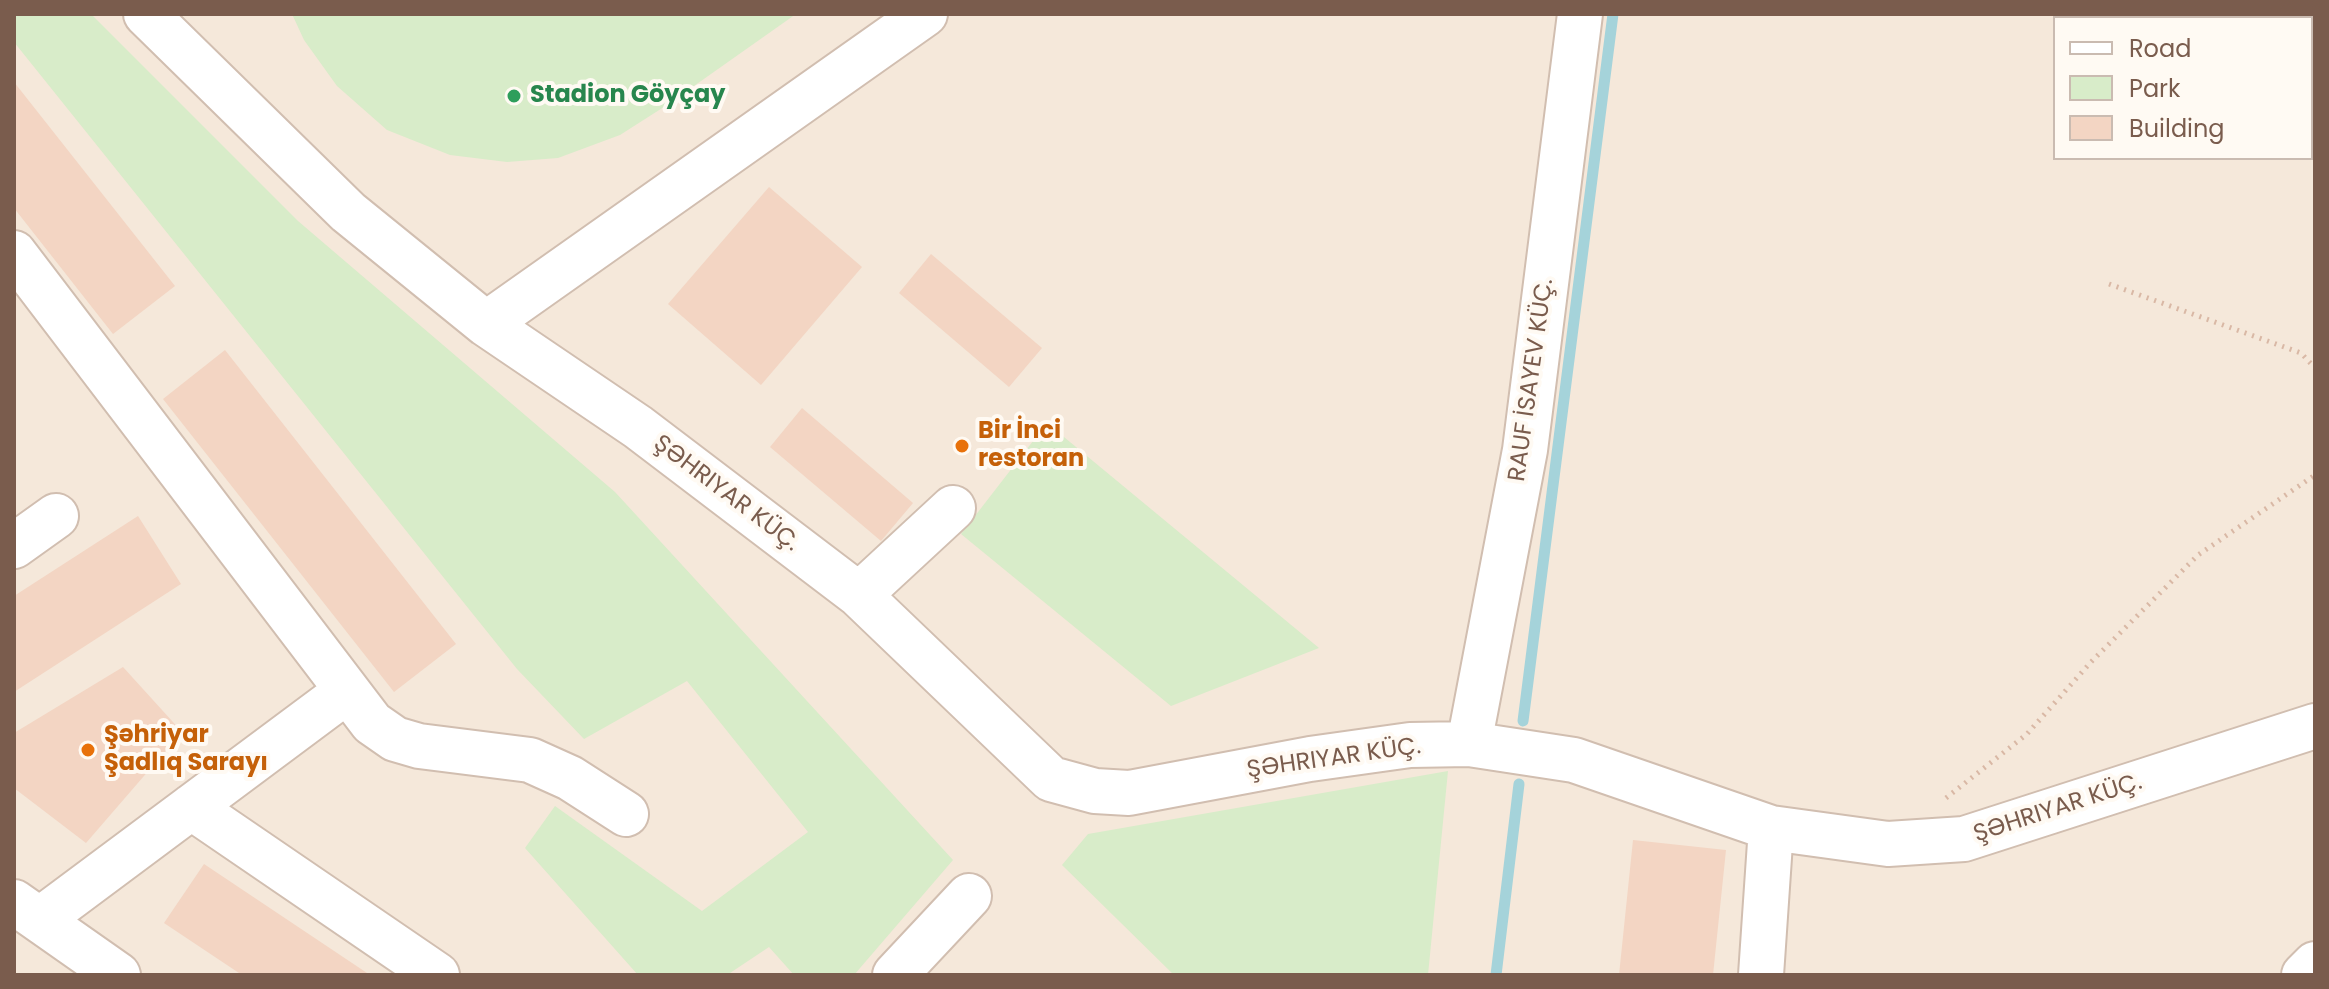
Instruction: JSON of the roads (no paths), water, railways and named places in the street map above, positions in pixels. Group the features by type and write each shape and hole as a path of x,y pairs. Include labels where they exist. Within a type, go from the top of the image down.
{"street":[{"name":"ŞƏHRIYAR KÜÇ.","path":"146,14 348,212 486,324 638,427 859,595 1051,779 1095,791 1129,793 1310,759 1410,745 1469,744 1574,760 1771,828 1888,844 1964,839 2315,726"},
{"path":"486,324 925,14"},
{"name":"RAUF İSAYEV KÜÇ.","path":"1469,744 1525,450 1580,14"},
{"path":"14,253 372,723 395,739 419,746 530,760 570,778 626,814"},
{"path":"859,595 953,508"},
{"path":"14,546 56,516"},
{"path":"118,975 27,910 191,807 347,691"},
{"path":"191,807 437,975"},
{"path":"1761,975 1771,828"},
{"path":"912,969 969,896"},
{"path":"2304,975 2315,964"}],"waterway":[{"path":"1523,721 1613,14"},
{"path":"1496,975 1519,784"}],"place":[{"name":"Stadion Göyçay","path":"514,96"},
{"name":"Bir İnci restoran","path":"962,446"},
{"name":"Şəhriyar Şadlıq Sarayı","path":"88,750"}]}
